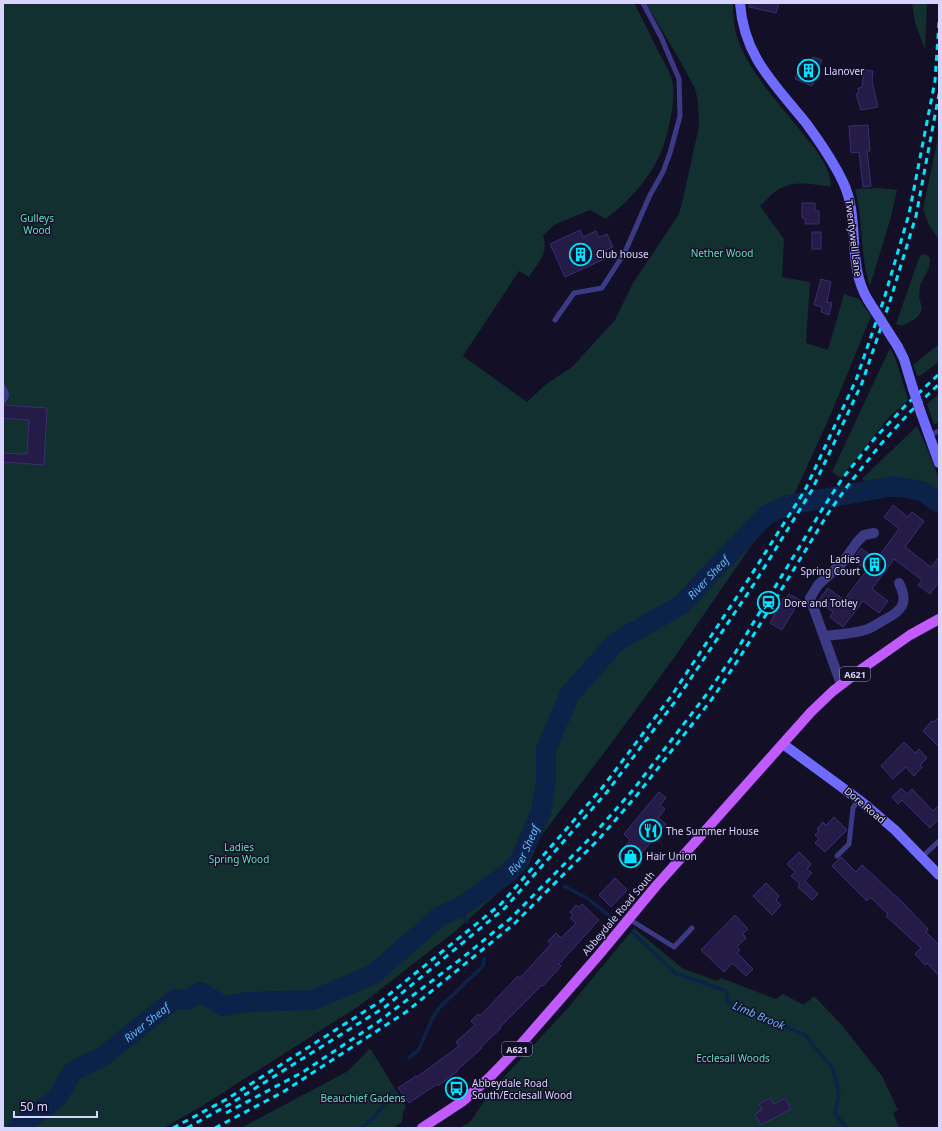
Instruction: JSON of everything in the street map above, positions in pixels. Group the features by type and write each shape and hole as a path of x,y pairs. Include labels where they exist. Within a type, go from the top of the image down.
{"main road":[{"name":"Abbeydale Road South","path":"422,1128 463,1101 495,1072 515,1051 661,881 811,712 842,684 910,635 939,619"}],"street":[{"name":"Twentywell Lane","path":"740,3 742,23 757,60 776,87 825,149 844,183 851,209 856,269 861,286 904,359 921,413 937,451 939,463"},
{"path":"842,684 810,598 818,585 843,562 864,534 874,533"},
{"path":"824,636 867,630 898,611 903,604 904,594 899,583"},
{"name":"Dore Road","path":"783,744 859,799 895,830 939,875"}],"lane":[{"path":"555,320 574,293 602,288 625,252 650,195 667,162 678,129 680,116 679,79 661,37 643,3"},
{"path":"3,387 7,393 3,401"},
{"path":"929,435 939,430"},
{"path":"837,856 849,844 853,808 859,799"},
{"path":"922,858 939,841"},
{"path":"629,919 674,947 692,928"}],"green space":[{"path":"3,3 634,3 671,76 673,84 671,116 663,148 657,161 641,186 606,219 590,210 554,225 543,236 545,248 544,253 536,267 529,277 519,271 463,356 527,402 545,385 572,367 615,320 633,283 679,214 699,126 698,101 695,89 682,64 646,3 733,3 735,29 741,47 748,61 767,89 819,155 829,174 831,187 791,184 779,189 760,206 784,239 782,277 810,282 806,343 828,350 844,294 859,299 871,316 831,414 793,497 762,530 676,655 535,844 524,865 496,895 453,933 359,1006 202,1106 164,1128 3,1128"},
{"path":"912,3 927,3 925,49 915,23"},
{"path":"939,133 939,240 929,225 923,209"},
{"path":"879,188 897,190 891,217 870,286 864,262 860,213 855,189"},
{"path":"925,254 930,258 929,268 920,285 919,296 922,309 915,319 902,326 896,324 919,258 921,255"},
{"path":"939,344 939,362 918,377 913,365"},
{"path":"890,348 896,360 908,400 889,417 841,478 832,472"},
{"path":"939,394 939,422 934,425 927,404"},
{"path":"917,426 939,479 939,503 922,491 894,486 876,489 862,479"},
{"name":"Ecclesall Woods","path":"634,928 682,968 717,981 721,978 776,999 783,994 804,1005 814,996 841,1024 882,1076 898,1110 893,1113 899,1128 459,1128 470,1122 492,1090 567,1009"},
{"name":"Beauchief Gadens","path":"370,1048 406,1107 403,1112 402,1122 393,1128 241,1128 348,1071"}],"building":[{"path":"750,3 779,3 776,13 749,7"},
{"name":"Llanover","path":"813,57 822,60 812,86 795,79 803,59 811,62"},
{"path":"864,70 873,71 872,81 878,107 861,110 856,94 859,93 858,88 862,87"},
{"path":"868,125 870,151 867,151 871,186 863,187 859,152 851,153 849,126"},
{"path":"802,203 815,203 815,211 819,211 819,224 805,224 805,218 802,218"},
{"name":"Club house","path":"580,230 583,237 596,231 599,237 607,234 613,247 606,250 609,257 565,277 550,244"},
{"path":"812,232 821,232 821,249 812,249"},
{"path":"821,279 831,282 827,302 832,303 829,315 821,312 822,307 814,305"},
{"path":"3,405 47,408 44,465 3,462 3,453 27,454 29,420 3,418"},
{"name":"Ladies Spring Court","path":"893,505 908,517 912,512 924,521 905,547 931,567 939,557 939,582 930,594 918,585 922,580 894,559 872,589 888,601 879,613 863,601 843,627 830,617 833,612 818,601 828,588 844,600 867,570 853,560 861,548 876,560 899,529 884,517"},
{"path":"789,594 800,600 782,630 770,623 784,597 786,599"},
{"path":"939,717 939,747 923,731 932,721 934,722"},
{"path":"904,742 915,753 919,749 927,758 920,765 922,767 914,776 906,767 893,779 881,766"},
{"path":"901,788 907,794 912,789 933,811 939,805 939,819 930,828 902,800 898,804 892,797"},
{"path":"659,792 666,798 660,805 665,809 658,818 666,824 630,867 617,856 630,840 624,834"},
{"path":"834,817 847,830 825,852 815,843 819,839 815,835 819,831 817,829 823,822 826,825"},
{"path":"799,852 811,864 807,869 812,873 805,881 818,894 812,900 798,887 800,884 791,876 795,872 787,864"},
{"path":"841,857 856,872 862,865 901,901 928,929 926,932 939,945 939,976 927,963 925,965 915,954 921,948 886,916 888,914 870,897 867,901 832,866"},
{"path":"615,878 627,890 611,907 599,895"},
{"path":"766,883 779,896 776,900 781,905 772,915 753,896"},
{"path":"582,904 599,920 559,964 561,966 543,986 542,985 500,1027 501,1028 481,1047 482,1048 457,1070 458,1071 438,1086 437,1084 409,1103 398,1088 416,1076 417,1077 459,1046 456,1042 475,1025 471,1021 478,1014 480,1016 518,976 520,978 551,944 548,941 556,933 561,938 576,923 570,918 573,915 570,912 576,905 579,907"},
{"path":"735,915 748,929 743,934 746,938 737,947 740,950 737,953 753,969 746,976 732,963 724,972 701,950"},
{"path":"770,1098 774,1104 785,1098 791,1109 761,1125 755,1114 762,1110 759,1104"}],"waterway":[{"name":"River Sheaf","path":"17,1128 57,1098 73,1071 102,1057 175,999 187,1000 201,992 223,1006 247,1002 313,1000 374,974 440,916 459,908 507,874 519,862 541,812 546,782 546,749 570,694 616,642 681,605 766,515 788,505 894,486 922,491 939,503"},
{"name":"Limb Brook","path":"519,862 529,868"},
{"name":"Limb Brook","path":"564,886 587,898 614,920"},
{"path":"459,908 467,922"},
{"name":"Limb Brook","path":"632,932 675,973 726,991 728,1002 805,1035 833,1069 839,1094 835,1114 847,1128"},
{"path":"409,1058 419,1049 433,1017 439,1008 483,966 484,958"},
{"path":"361,1128 371,1121 379,1112 392,1091"}],"railway":[{"path":"173,1128 227,1099 381,1001 501,904 602,788 672,695 805,490 856,380 884,299 909,214 935,81 939,22"},
{"path":"187,1128 230,1104 385,1007 505,908 607,792 677,699 754,584 812,490 862,383 890,301 916,216 939,94"},
{"path":"226,1113 303,1072 378,1022 462,958 511,918 594,834 633,790 706,695 735,653 842,479 875,438 905,406 939,374"},
{"path":"215,1128 283,1092 406,1012 514,924 599,839 637,795 712,699 740,657 829,512 849,484 881,444 910,412 939,384"}],"place":[{"name":"Llanover","path":"808,71"},
{"name":"Club house","path":"581,254"},
{"name":"Ladies Spring Court","path":"875,565"},
{"name":"Dore and Totley","path":"769,603"},
{"name":"The Summer House","path":"651,831"},
{"name":"Hair Union","path":"630,856"},
{"name":"Abbeydale Road South/Ecclesall Wood","path":"457,1089"}],"park label":[{"name":"Gulleys Wood","path":"37,224"},
{"name":"Nether Wood","path":"722,253"},
{"name":"Ladies Spring Wood","path":"239,852"}]}
